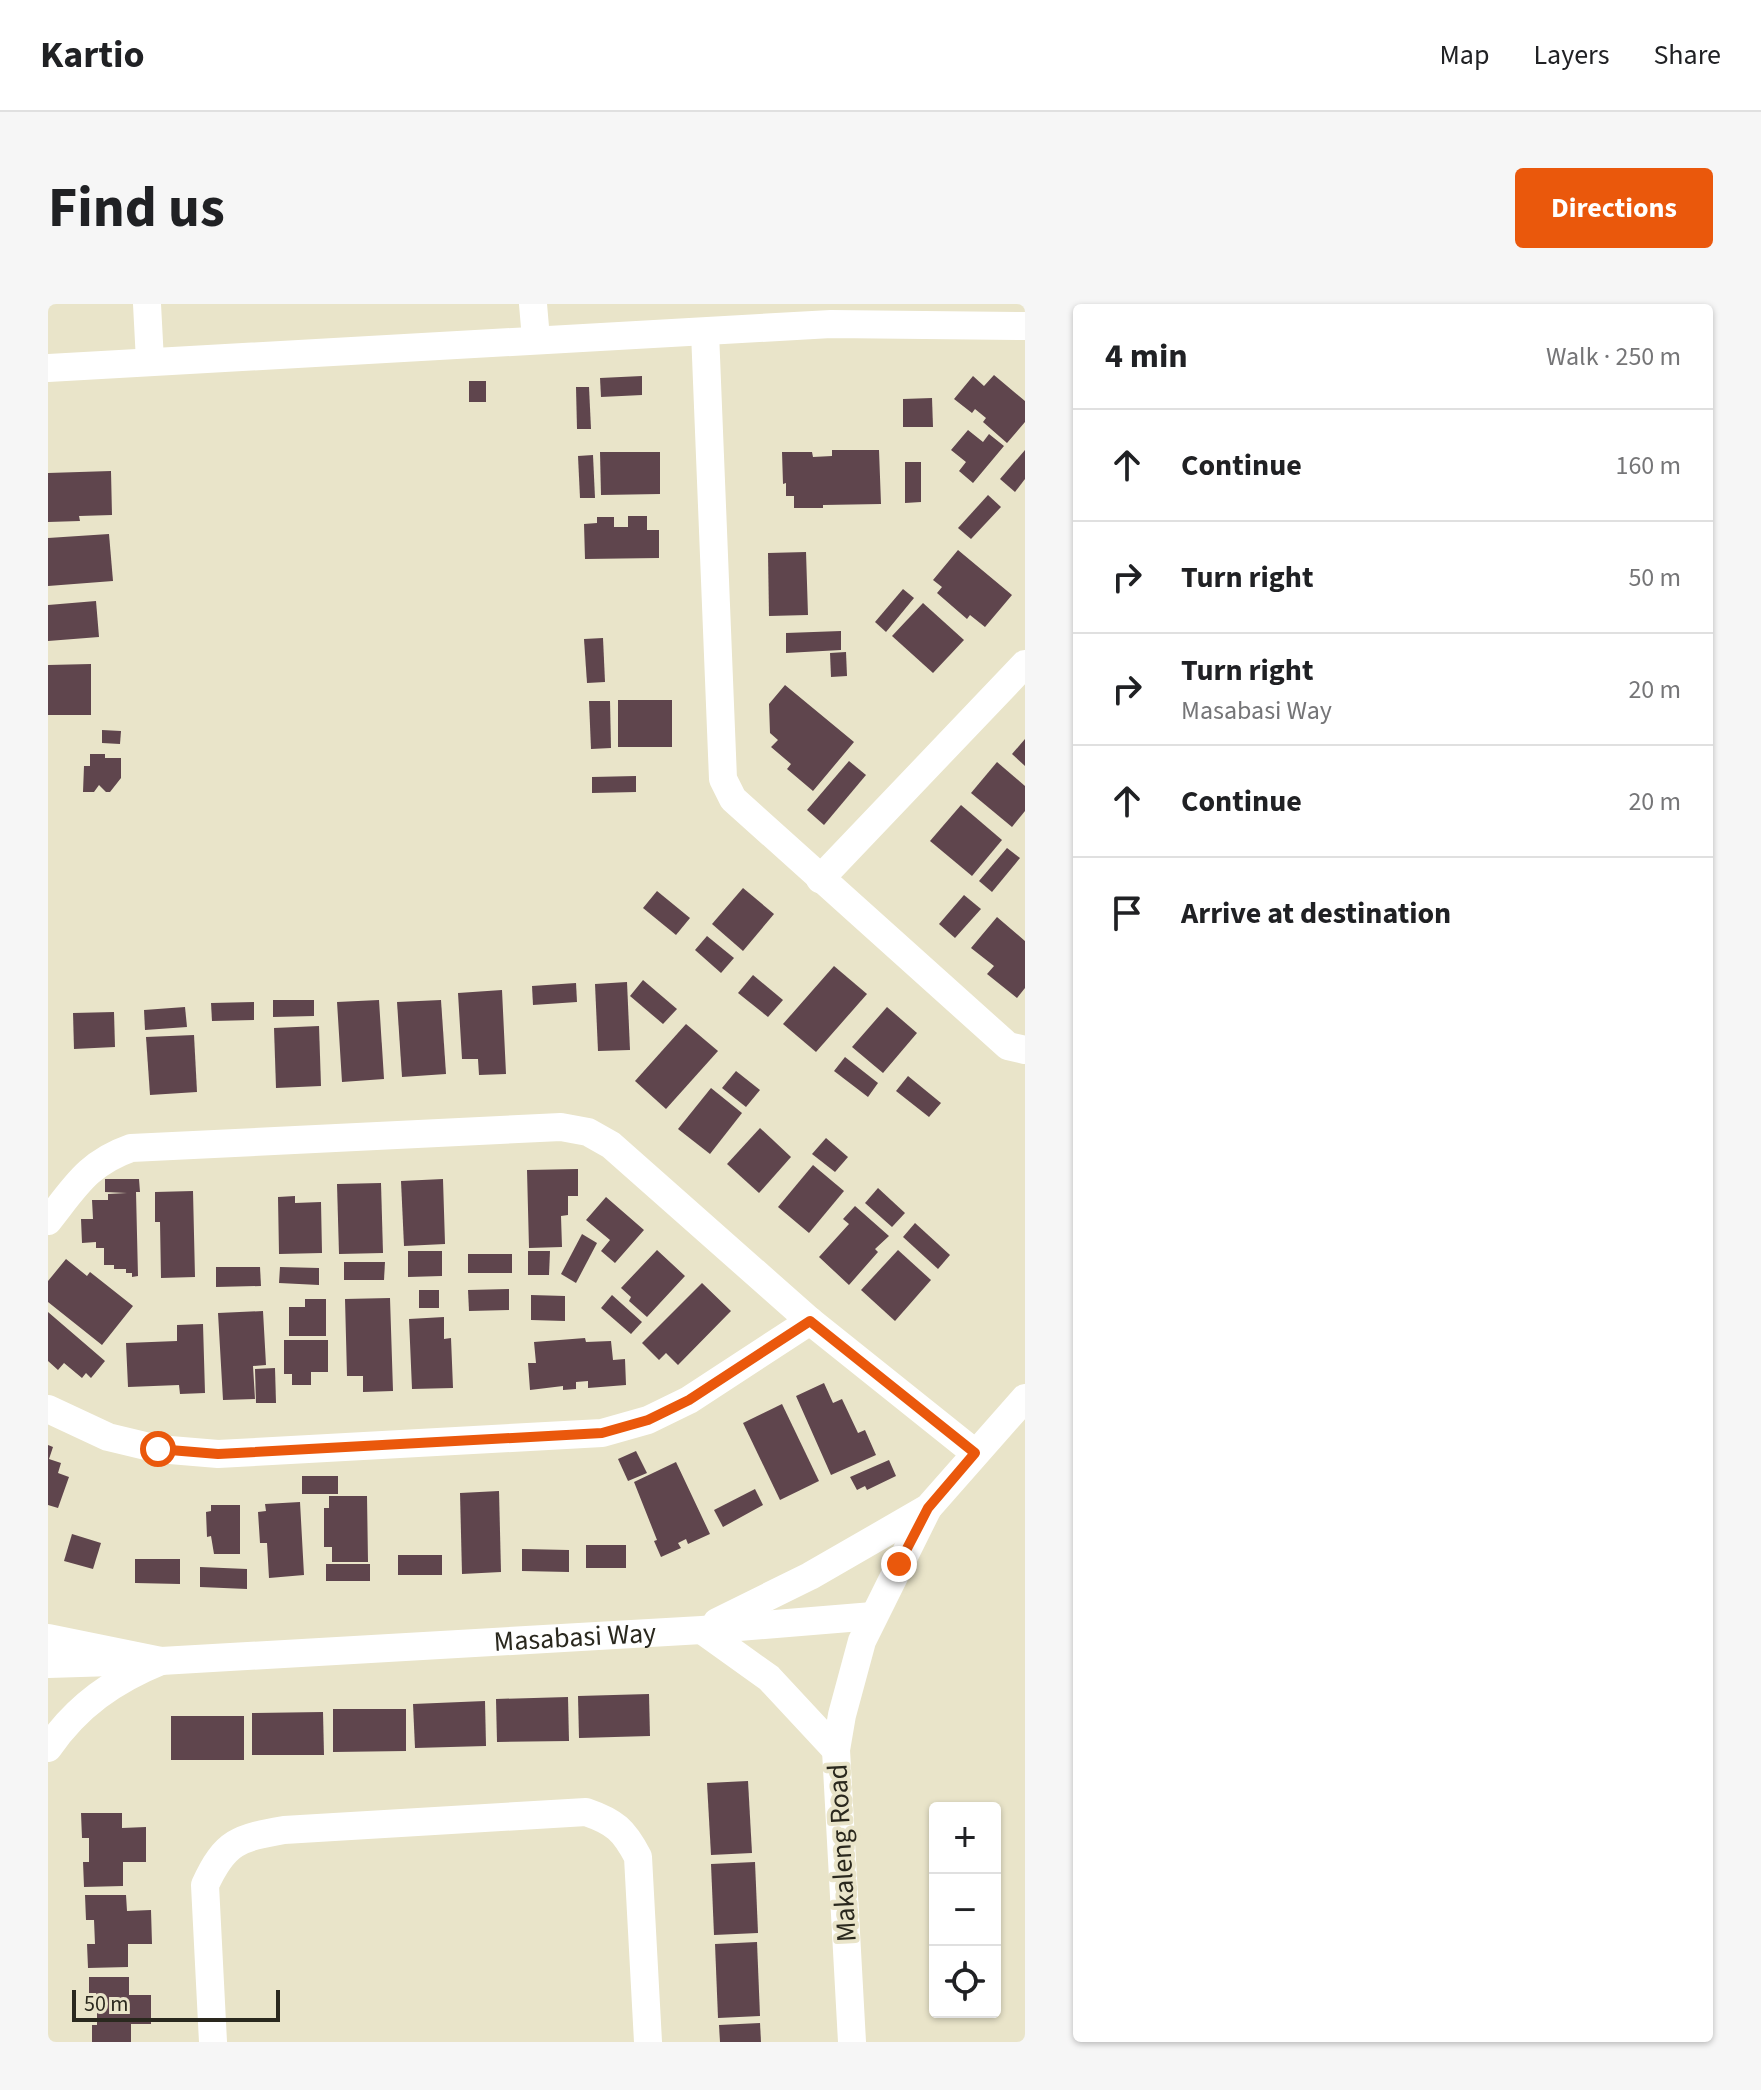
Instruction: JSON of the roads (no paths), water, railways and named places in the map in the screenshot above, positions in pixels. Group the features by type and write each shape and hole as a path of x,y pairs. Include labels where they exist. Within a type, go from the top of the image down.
{"street":[{"path":"147,304 150,361"},
{"path":"533,304 536,339"},
{"path":"48,368 831,324 1025,326"},
{"path":"705,332 723,779 733,799 820,879 1008,1046 1025,1050"},
{"path":"820,879 1025,664"},
{"path":"48,1221 92,1166 110,1155 131,1148 561,1127 588,1132 611,1145 810,1321 975,1453"},
{"path":"48,1409 108,1437 158,1449 218,1454 602,1433 648,1420 689,1400 810,1321"},
{"name":"Masabasi Way","path":"48,1638 161,1661 702,1630 810,1576 928,1508 1025,1398"},
{"path":"836,1750 862,1641 928,1508"},
{"path":"702,1630 873,1616"},
{"name":"Makaleng Road","path":"702,1630 769,1678 836,1750 852,2042"},
{"path":"48,1664 161,1661"},
{"path":"48,1748 78,1711 109,1686 161,1661"},
{"path":"213,2042 205,1885 215,1863 228,1848 246,1837 284,1830 586,1812 608,1820 626,1834 638,1857 648,2042"}]}
